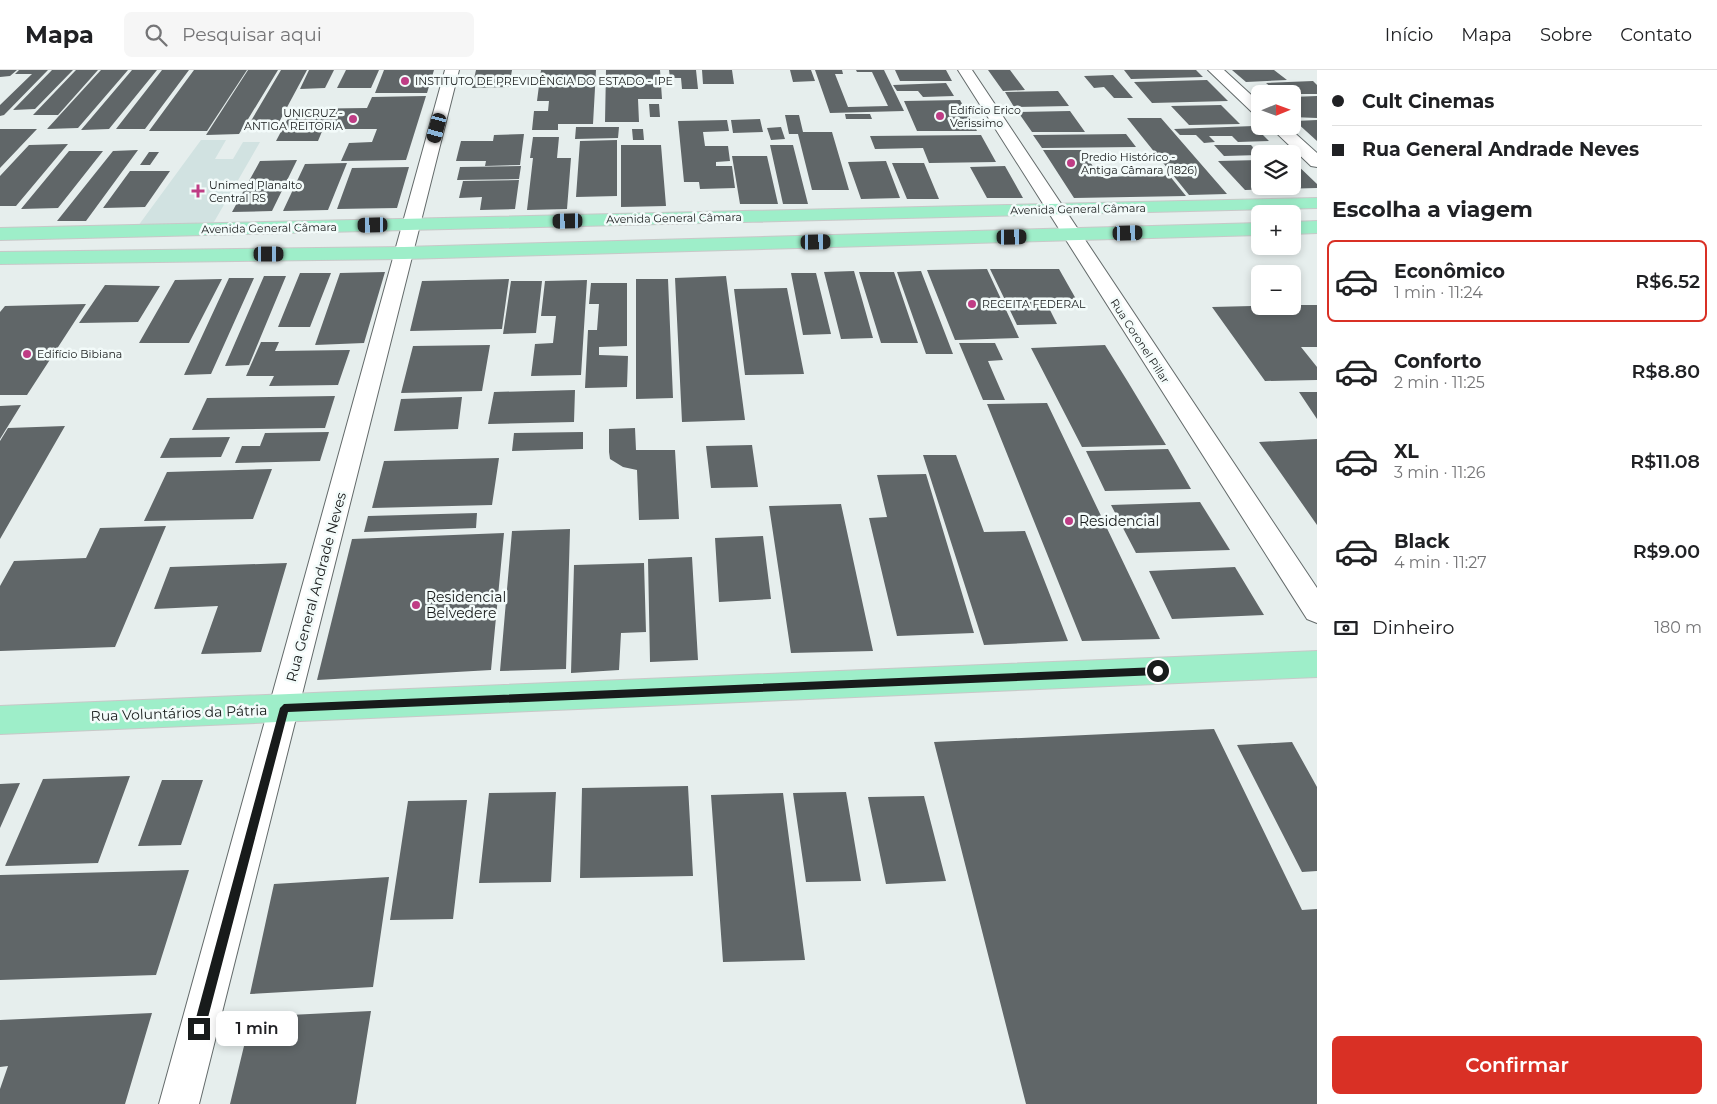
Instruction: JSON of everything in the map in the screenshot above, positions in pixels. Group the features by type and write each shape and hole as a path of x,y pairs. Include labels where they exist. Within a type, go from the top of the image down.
{"main road":[{"name":"Avenida General Câmara","path":"0,234 1317,203"},
{"path":"1301,228 1317,227"},
{"name":"Avenida General Câmara","path":"0,258 404,253 1251,229"},
{"name":"Rua Voluntários da Pátria","path":"0,720 1317,664"}],"street":[{"name":"Rua General Andrade Neves","path":"179,1104 452,70"},
{"name":"Rua Coronel Pillar","path":"965,70 1317,611"},
{"path":"1215,70 1251,103"},
{"path":"1287,135 1317,162"}],"shaded area":[{"name":"Unimed Planalto Central RS","path":"201,140 226,140 215,159 233,159 243,142 260,142 214,222 138,226"}],"building":[{"path":"0,70 17,70 10,76 0,77"},
{"path":"19,70 48,70 4,115 0,116 0,105 32,74 15,74"},
{"path":"52,70 73,70 35,109 13,110"},
{"path":"76,70 98,70 58,115 33,115"},
{"path":"101,70 128,70 78,128 47,129"},
{"path":"132,70 157,70 109,129 81,130"},
{"path":"162,70 189,70 145,129 116,129"},
{"path":"194,70 247,70 207,131 149,131"},
{"path":"248,70 278,70 239,134 206,135"},
{"path":"281,70 307,70 277,126 248,126"},
{"path":"309,70 334,70 325,88 300,89"},
{"path":"346,70 379,70 371,88 337,88"},
{"name":"INSTITUTO DE PREVIDÊNCIA DO ESTADO - IPE","path":"384,70 434,70 427,93 375,93"},
{"path":"476,70 512,70 509,87 472,88"},
{"path":"541,70 596,70 593,124 558,124 558,130 532,130 534,111 548,111 549,101 537,101"},
{"path":"606,70 660,70 662,99 638,99 639,122 605,122"},
{"path":"669,70 696,70 698,89 682,89 681,78 670,78"},
{"path":"702,70 732,70 734,84 703,84"},
{"path":"790,70 811,70 815,81 793,82"},
{"path":"815,70 842,70 843,74 835,74 848,107 888,106 872,72 857,72 856,70 884,70 904,111 830,113"},
{"path":"895,70 946,70 952,81 900,81"},
{"path":"988,70 1010,70 1025,90 1003,91"},
{"path":"1124,70 1196,70 1203,77 1131,79"},
{"path":"1232,70 1274,70 1287,80 1246,82"},
{"path":"1113,75 1133,98 1114,98 1104,87 1094,88 1084,76"},
{"path":"1207,80 1228,101 1152,103 1134,82"},
{"path":"1313,81 1317,85 1317,94 1301,94 1301,85 1268,85 1266,83"},
{"path":"946,83 954,96 923,97 918,91 897,91 893,85"},
{"path":"1058,91 1069,106 1014,107 1005,92"},
{"name":"UNICRUZ - ANTIGA REITORIA","path":"426,96 406,160 341,161 349,143 372,142 377,129 323,129 318,141 276,141 293,109 367,108 372,97"},
{"path":"1317,96 1317,118 1301,117 1301,97"},
{"name":"Edifício Erico Verissimo","path":"960,100 977,131 917,131 904,101"},
{"path":"649,104 659,104 660,117 650,117"},
{"path":"1221,105 1240,124 1189,125 1171,106"},
{"path":"1070,111 1085,132 1032,132 1018,112"},
{"path":"845,114 870,114 872,119 846,119"},
{"path":"785,115 799,115 803,132 832,132 849,190 812,190 798,134 789,134"},
{"path":"1127,118 1161,118 1227,194 1189,195"},
{"path":"760,119 763,132 733,133 731,120"},
{"path":"727,120 729,131 703,132 705,146 728,146 730,161 716,162 716,166 732,166 735,188 700,189 699,182 684,182 678,121"},
{"path":"1317,120 1317,141 1301,126 1301,121"},
{"path":"1251,126 1251,135 1263,135 1269,141 1238,142 1232,136 1209,136 1215,142 1204,143 1196,135 1180,135 1174,129"},
{"path":"576,127 619,127 618,138 575,139"},
{"path":"781,127 785,139 771,140 767,128"},
{"path":"0,129 37,129 0,168"},
{"path":"632,129 643,129 644,140 633,140"},
{"path":"524,134 520,165 485,166 486,161 456,161 461,141 493,141 494,135"},
{"path":"1126,134 1136,147 1042,148 1033,135"},
{"path":"981,135 996,162 929,163 923,148 875,149 870,136"},
{"path":"533,137 559,137 557,158 571,158 567,209 527,210 533,158 530,158"},
{"path":"617,140 617,196 576,197 580,141"},
{"path":"68,144 16,206 0,206 0,176 29,145"},
{"path":"621,145 661,145 666,206 621,207"},
{"path":"770,145 793,145 808,204 783,204"},
{"path":"1214,145 1251,145 1251,155 1224,156"},
{"path":"138,150 86,221 57,221 113,151"},
{"name":"Predio Histórico - Antiga Câmara (1826)","path":"1043,150 1081,150 1101,177 1169,175 1186,196 1074,198"},
{"path":"69,151 103,151 58,208 21,209"},
{"path":"149,152 159,152 150,165 140,165"},
{"path":"732,156 767,156 778,204 740,204"},
{"path":"297,160 272,211 232,212 260,161"},
{"path":"1251,160 1251,190 1245,190 1218,161"},
{"path":"886,161 900,198 861,199 848,162"},
{"path":"347,163 328,210 283,211 305,164"},
{"path":"892,163 924,163 939,199 907,199"},
{"path":"521,166 519,179 457,180 460,167"},
{"path":"1005,166 1023,198 987,198 970,167"},
{"path":"409,167 397,208 337,209 352,168"},
{"path":"1301,169 1317,184 1317,188 1301,188"},
{"path":"130,171 170,171 145,207 103,208"},
{"path":"519,180 515,209 480,210 482,197 459,198 463,181"},
{"name":"RECEITA FEDERAL","path":"987,269 1019,338 955,340 927,270"},
{"path":"990,269 1059,269 1076,299 1005,300"},
{"path":"854,271 873,338 841,339 824,272"},
{"path":"921,271 953,354 926,354 897,272"},
{"path":"385,272 364,343 315,345 340,273"},
{"path":"859,272 894,272 918,343 881,343"},
{"path":"300,273 331,273 310,327 278,327"},
{"path":"791,273 816,273 831,334 803,335"},
{"path":"264,276 286,276 249,365 225,366"},
{"path":"726,276 745,420 682,422 675,278"},
{"path":"229,278 254,278 211,374 184,375"},
{"path":"222,279 189,343 139,343 175,280"},
{"path":"509,279 502,329 410,331 422,281"},
{"path":"636,279 668,279 673,398 636,399"},
{"path":"587,280 581,375 531,376 535,344 553,343 556,316 541,316 545,281"},
{"path":"511,281 542,281 536,333 503,334"},
{"path":"591,283 627,283 627,346 599,347 599,355 628,356 627,387 585,388 588,330 597,330 599,304 589,304"},
{"path":"105,285 160,286 138,322 79,323"},
{"path":"787,288 804,374 745,375 734,289"},
{"path":"1006,302 1046,302 1057,324 1017,325"},
{"name":"Edifício Bibiana","path":"86,304 27,395 0,395 0,312 5,306"},
{"path":"1301,305 1317,305 1317,347 1301,347 1317,367 1317,380 1265,381 1212,307 1251,306 1251,315 1301,315"},
{"path":"261,342 279,342 275,351 350,350 338,385 269,386 274,376 246,376"},
{"path":"959,343 995,343 1003,360 988,361 1005,400 983,400"},
{"path":"490,345 482,391 401,393 413,346"},
{"path":"1105,345 1166,445 1082,447 1031,348"},
{"path":"575,390 574,422 488,424 494,392"},
{"path":"1299,392 1317,392 1317,419"},
{"path":"335,396 325,428 192,430 207,398"},
{"path":"462,397 458,429 394,431 401,399"},
{"name":"Residencial","path":"1047,403 1160,639 1082,641 987,404"},
{"path":"21,405 0,439 0,406"},
{"path":"65,426 0,539 0,441 8,428"},
{"path":"635,428 636,450 675,450 679,519 639,520 637,470 623,467 610,459 609,452 609,429"},
{"path":"329,432 320,461 235,463 242,446 260,446 265,433"},
{"path":"583,432 583,449 512,451 514,433"},
{"path":"230,437 221,457 160,458 170,438"},
{"path":"1317,439 1317,525 1259,442"},
{"path":"752,445 758,487 711,488 706,446"},
{"path":"1168,449 1191,489 1105,491 1086,451"},
{"path":"923,455 956,455 984,532 1025,531 1068,641 984,645"},
{"path":"499,458 492,505 372,508 384,461"},
{"path":"272,469 253,519 144,521 167,472"},
{"path":"926,474 974,633 897,636 869,518 887,517 877,475"},
{"path":"1200,502 1230,550 1136,553 1111,505"},
{"path":"841,504 873,651 791,653 769,506"},
{"path":"477,513 476,528 364,532 368,516"},
{"path":"166,526 115,647 0,651 0,586 14,561 86,558 100,528"},
{"path":"570,529 566,669 500,671 512,531"},
{"name":"Residencial Belvedere","path":"504,533 491,670 317,680 352,539"},
{"path":"763,536 771,599 719,602 715,538"},
{"path":"692,557 698,660 650,662 648,559"},
{"path":"287,563 261,652 201,654 218,606 154,609 170,567"},
{"path":"644,563 646,632 621,633 619,670 571,673 574,565"},
{"path":"1235,567 1264,615 1172,619 1149,571"},
{"path":"1214,729 1302,910 1317,909 1317,1104 1026,1104 934,742"},
{"path":"1292,742 1317,787 1317,871 1302,872 1237,745"},
{"path":"130,776 98,863 5,866 43,779"},
{"path":"162,780 203,780 181,845 138,846"},
{"path":"20,783 0,828 0,784"},
{"path":"688,786 693,876 580,878 582,788"},
{"path":"556,792 551,882 479,883 489,793"},
{"path":"846,792 861,881 806,882 793,793"},
{"path":"783,793 805,960 723,962 711,795"},
{"path":"924,796 946,881 886,884 868,797"},
{"path":"467,800 453,919 390,920 408,801"},
{"path":"189,870 156,975 0,980 0,875"},
{"path":"389,877 373,987 250,994 274,884"},
{"path":"371,1011 356,1104 230,1104 251,1017"},
{"path":"152,1013 125,1104 0,1104 0,1089 8,1066 0,1067 0,1020"}],"place":[{"name":"INSTITUTO DE PREVIDÊNCIA DO ESTADO - IPE","path":"405,81"},
{"name":"Edifício Erico Verissimo","path":"940,116"},
{"name":"UNICRUZ - ANTIGA REITORIA","path":"353,119"},
{"name":"Predio Histórico - Antiga Câmara (1826)","path":"1071,163"},
{"name":"Unimed Planalto Central RS","path":"198,191"},
{"name":"RECEITA FEDERAL","path":"972,304"},
{"name":"Edifício Bibiana","path":"27,354"},
{"name":"Residencial","path":"1069,521"},
{"name":"Residencial Belvedere","path":"416,605"}],"route":[{"path":"199,1029 284,708 1158,671"}]}
